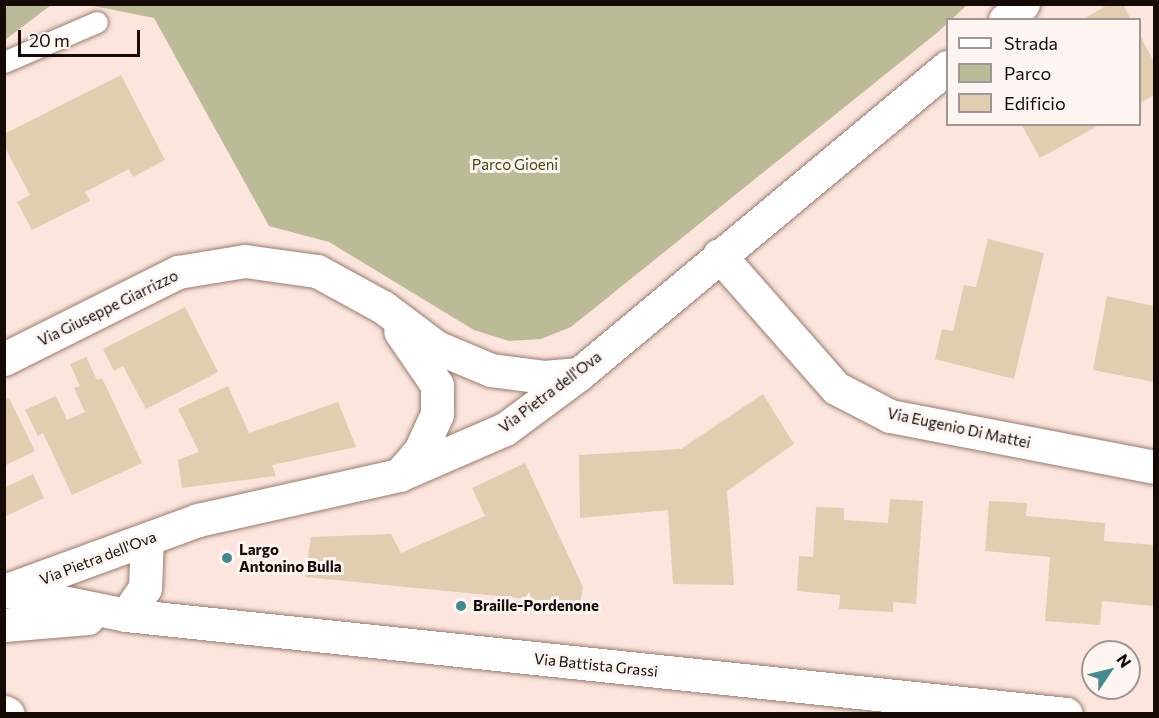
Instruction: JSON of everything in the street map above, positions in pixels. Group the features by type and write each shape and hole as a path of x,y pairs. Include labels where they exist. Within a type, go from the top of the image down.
{"main road":[{"path":"1007,18 1023,4"},
{"name":"Via Pietra dell'Ova","path":"6,591 198,520 399,475 506,429 579,374 719,255 946,69"},
{"name":"Via Eugenio Di Mattei","path":"719,255 836,388 890,416 1155,467"},
{"name":"Via Giuseppe Giarrizzo","path":"4,359 178,273 234,262 281,263 317,271 383,307 436,347 490,370 544,376 579,374"},
{"path":"383,307 437,385 437,414 420,451 399,475"},
{"path":"126,615 145,588 147,539"},
{"path":"6,591 126,615"},
{"path":"4,625 126,615"},
{"name":"Via Battista Grassi","path":"126,615 1066,714"}],"lane":[{"path":"4,62 97,22"}],"path":[{"path":"929,4 940,4"}],"green space":[{"path":"5,4 51,4 51,5 5,40"},
{"name":"Parco Gioeni","path":"89,5 967,5 953,18 946,18 946,25 938,32 571,327 541,339 509,341 474,330 329,242 269,226 154,18"}],"building":[{"path":"1109,4 1123,4 1130,18 1085,18"},
{"path":"1141,37 1154,62 1154,95 1141,102"},
{"path":"121,75 165,160 133,177 129,169 85,192 90,201 32,230 17,202 30,195 4,146 4,134"},
{"path":"1022,126 1097,126 1040,158"},
{"path":"988,239 1044,253 1014,379 935,359 942,329 953,331 964,285 976,287"},
{"path":"1107,296 1154,306 1154,382 1093,370"},
{"path":"185,307 218,372 146,409 123,366 114,371 103,349"},
{"path":"86,357 97,380 102,378 142,463 72,495 43,433 38,436 25,410 56,396 67,420 85,412 74,388 80,386 70,364"},
{"path":"228,386 249,433 338,402 356,447 272,465 276,476 182,488 178,460 199,452 178,409"},
{"path":"763,394 794,444 727,491 734,585 673,584 668,510 580,518 579,455 681,449"},
{"path":"9,398 35,451 4,466 4,399"},
{"path":"525,463 583,587 580,604 305,577 311,537 391,534 401,553 485,516 472,488"},
{"path":"33,474 44,498 4,517 4,488"},
{"path":"890,499 923,501 916,604 893,602 893,612 839,609 840,595 797,591 799,556 813,557 816,507 844,508 844,520 888,523"},
{"path":"989,501 1027,503 1026,516 1105,523 1104,541 1154,545 1154,606 1102,601 1100,625 1045,621 1050,557 985,551"}],"place":[{"name":"Largo Antonino Bulla","path":"227,558"},
{"name":"Braille-Pordenone","path":"461,606"}]}
